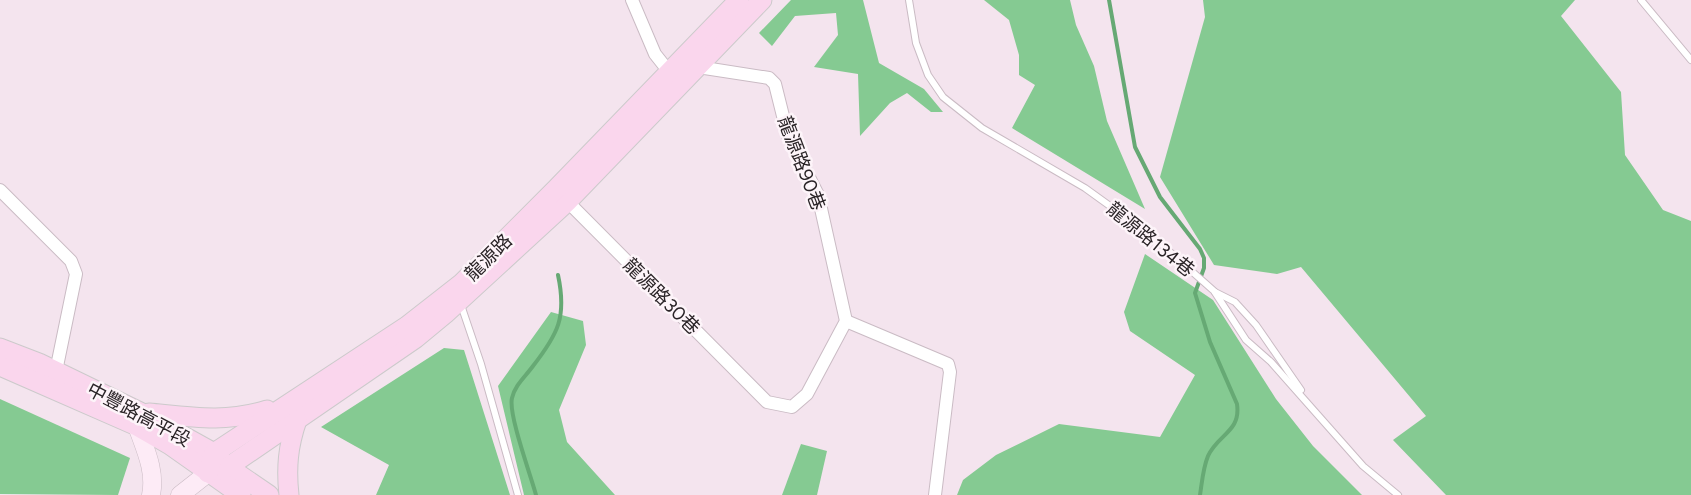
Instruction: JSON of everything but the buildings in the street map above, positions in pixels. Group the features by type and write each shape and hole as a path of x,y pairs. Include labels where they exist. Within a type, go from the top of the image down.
{"main road":[{"path":"208,473 228,467 297,420 416,338 460,301 676,79 740,0"},
{"path":"676,79 698,67 762,0"},
{"name":"龍源路","path":"214,453 435,305 562,195"},
{"name":"中豐路高平段","path":"0,348 52,379 214,453 228,467 269,495"},
{"name":"中豐路高平段","path":"0,366 52,379"},
{"path":"138,419 245,417 288,403"},
{"name":"中豐路高平段","path":"138,419 170,445 241,495"},
{"path":"289,495 288,452 297,420"},
{"path":"208,473 214,453"}],"street":[{"path":"632,0 655,54 676,79"},
{"name":"龍源路90巷","path":"698,67 769,78 775,84 788,136 818,195 846,320"},
{"path":"0,190 71,261 76,274 52,379"},
{"name":"龍源路30巷","path":"562,195 767,402 792,407 807,394 846,320"},
{"path":"846,320 948,364 950,372 935,495"},
{"path":"138,419 154,483 151,495"},
{"path":"180,495 208,473"}],"lane":[{"name":"龍源路134巷","path":"909,0 916,43 928,75 944,97 982,128 1085,188 1153,237 1211,289 1246,340 1271,362 1363,466 1398,495"},
{"path":"1641,0 1691,60"},
{"path":"1211,289 1235,302 1256,325 1316,412"},
{"path":"460,301 481,364 518,495"}],"green space":[{"path":"791,0 863,0 879,63 924,89 943,112 931,112 907,93 890,103 860,136 858,74 814,67 838,35 836,13 795,16 772,46 759,33"},
{"path":"984,0 1070,0 1076,25 1094,66 1107,121 1145,209 1012,128 1035,85 1019,75 1019,55 1009,20"},
{"path":"1203,0 1575,0 1561,16 1621,92 1625,155 1663,210 1691,221 1691,495 1446,495 1393,440 1426,416 1301,267 1277,274 1214,265 1160,177 1205,17"},
{"path":"1145,254 1213,300 1276,399 1313,446 1362,495 957,495 963,480 996,455 1059,424 1160,437 1195,375 1130,331 1124,312"},
{"path":"551,312 583,321 586,345 559,410 567,442 615,495 524,495 498,386"},
{"path":"444,348 464,350 510,495 376,495 389,465 321,427"},
{"path":"0,399 130,458 118,495 0,494"},
{"path":"801,444 827,451 817,495 782,495"}],"waterway":[{"path":"1109,0 1135,147 1160,197 1200,249 1204,258 1204,268 1195,293 1210,342 1237,404 1236,421 1208,456 1200,495"},
{"path":"536,495 513,417 512,398 518,385 549,344 558,324 561,314 561,290 558,275"}]}
